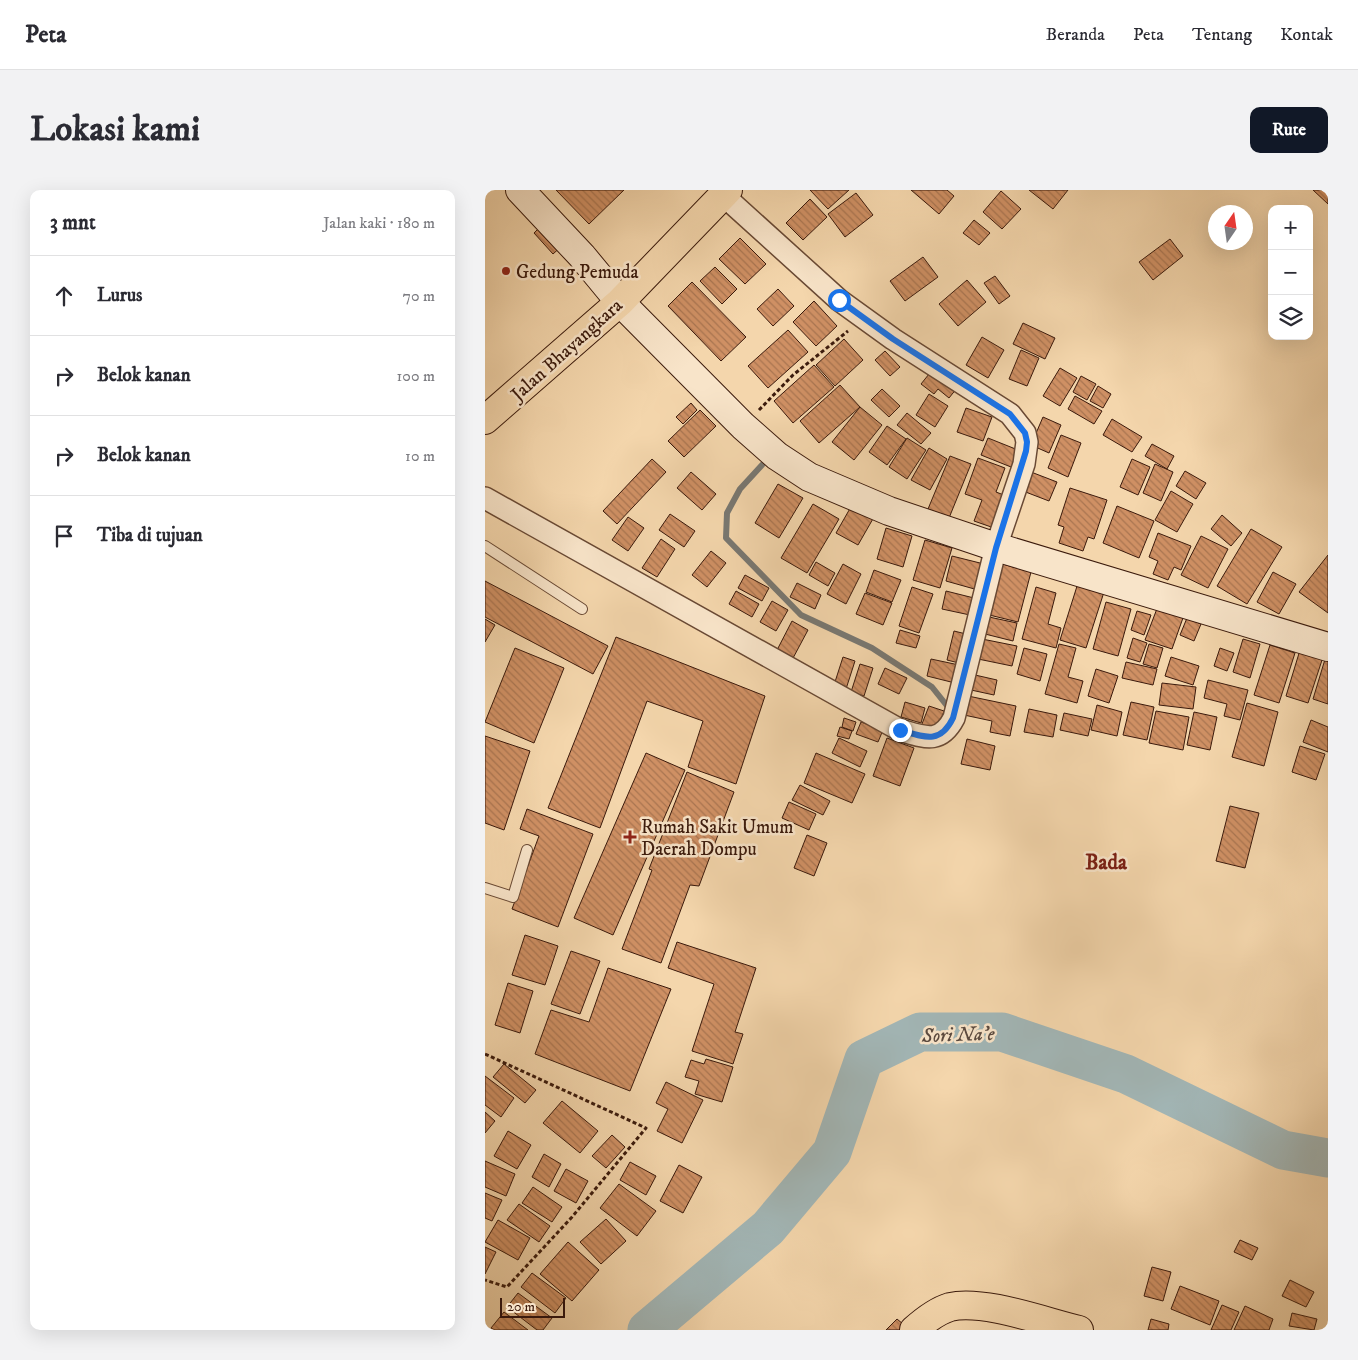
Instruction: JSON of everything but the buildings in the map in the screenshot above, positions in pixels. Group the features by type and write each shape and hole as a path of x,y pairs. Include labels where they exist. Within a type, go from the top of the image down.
{"highway":[{"name":"Jalan Bhayangkara","path":"485,420 620,302 726,193"},
{"path":"914,1330 926,1320 950,1307 975,1307 997,1309 1079,1330"}],"main road":[{"path":"520,190 582,256 620,302 743,426 777,456 809,477 889,511 996,548 1328,648"}],"street":[{"path":"485,498 892,726 921,737 936,736 943,733 953,718 996,548 1024,464 1027,442 1025,433 1010,414 893,339 818,282 726,193"}],"lane":[{"path":"485,546 582,609"},
{"path":"485,888 513,897 527,850"}],"path":[{"path":"743,426 793,375 865,318"},
{"path":"485,1054 646,1128 572,1217 507,1287 485,1280"}],"waterway":[{"path":"762,465 740,489 727,513 726,538 801,615 872,648 932,687 948,707 948,711"},
{"name":"Sori Na'e","path":"647,1330 768,1228 832,1152 864,1059 920,1032 1002,1032 1126,1074 1283,1150 1328,1158"}],"place":[{"name":"Gedung Pemuda","path":"506,271"},
{"name":"Rumah Sakit Umum Daerah Dompu","path":"630,837"}],"district":[{"name":"Bada","path":"1106,862"}],"route":[{"path":"839,300 893,339 1010,414 1019,423 1025,433 1027,442 1024,464 996,548 949,728 943,733 929,737 921,737 900,730"}]}
